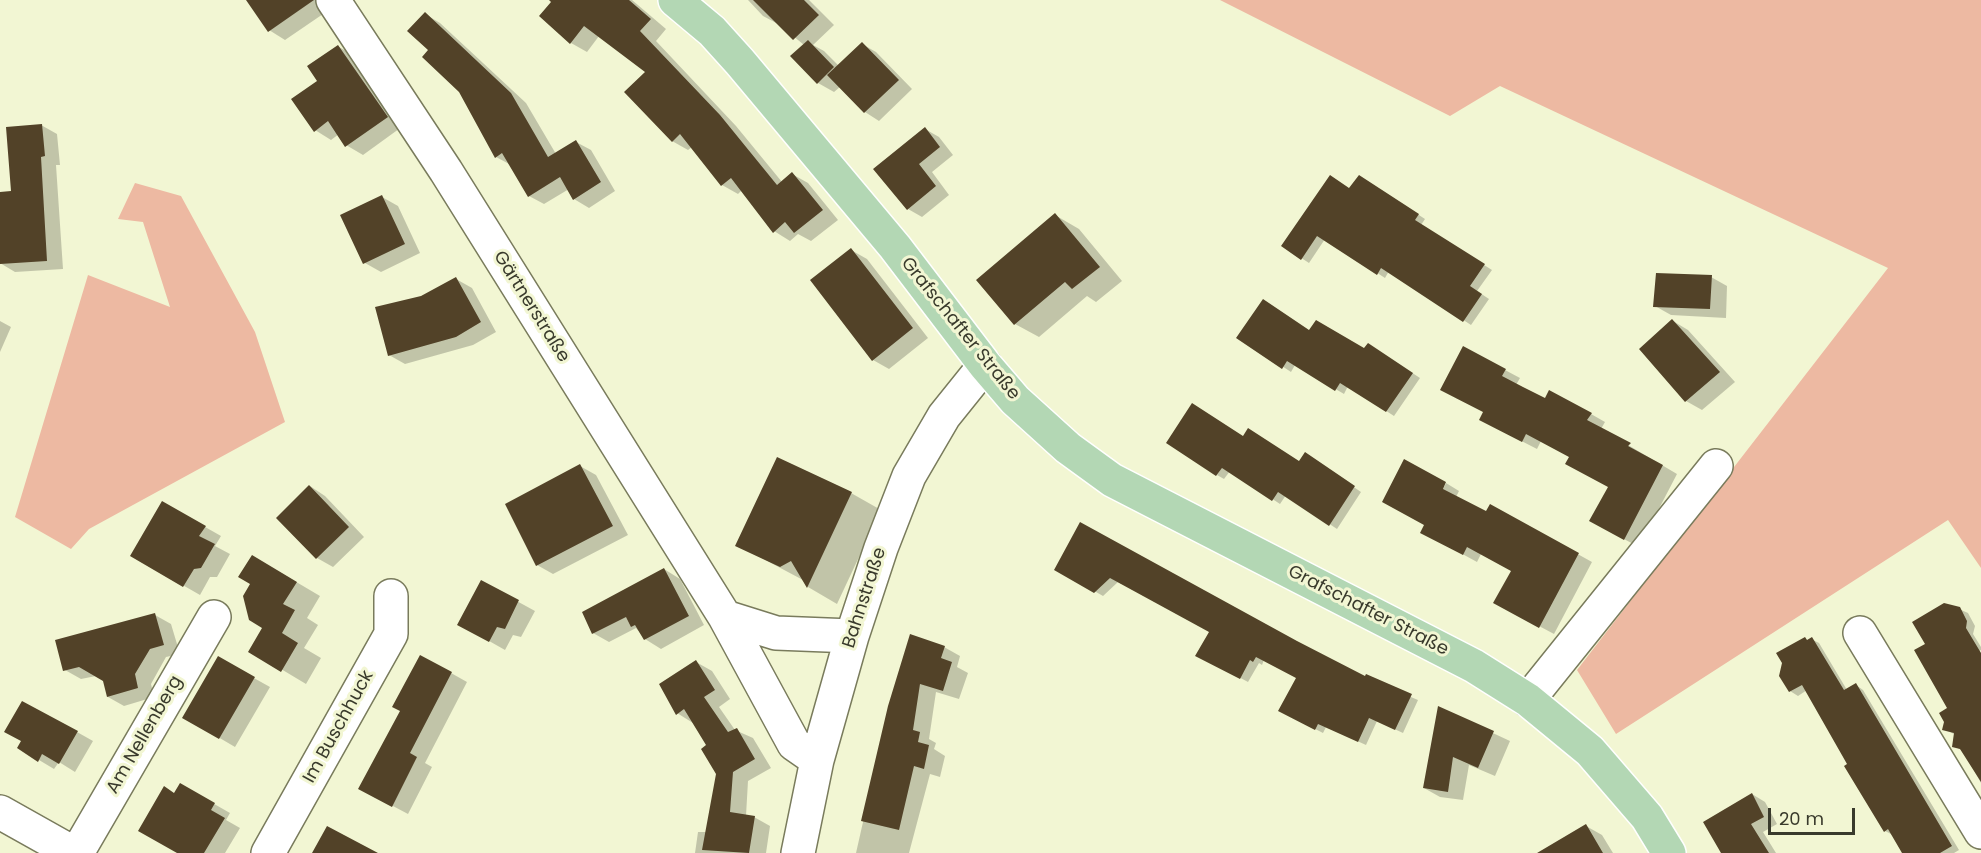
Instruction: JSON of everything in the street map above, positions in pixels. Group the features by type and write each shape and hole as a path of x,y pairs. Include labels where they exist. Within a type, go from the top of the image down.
{"main road":[{"name":"Grafschafter Straße","path":"675,0 711,31 740,63 895,248 985,364 1016,400 1068,448 1112,480 1474,666 1528,700 1590,751 1647,817 1670,853"}],"street":[{"name":"Gärtnerstraße","path":"333,0 446,171 724,617 794,744 816,760"},
{"name":"Bahnstraße","path":"798,853 816,760 852,636 881,548 909,476 944,416 985,364"},
{"path":"1528,700 1716,466"},
{"name":"Im Buschhuck","path":"268,853 391,634 391,596"},
{"name":"Am Nellenberg","path":"0,812 75,853 214,617"},
{"path":"724,617 776,633 852,636"},
{"path":"1860,633 1981,832"}],"shaded area":[{"path":"1220,0 1981,0 1981,568 1948,520 1616,734 1577,670 1888,268 1500,86 1450,116"},
{"path":"135,183 181,196 255,332 285,422 89,529 71,549 15,517 88,275 170,307 143,222 118,219"}],"building":[{"path":"246,0 314,0 268,32"},
{"path":"549,0 629,0 651,19 640,31 720,115 777,185 792,172 823,210 794,233 785,222 773,233 731,178 721,186 680,134 672,142 624,92 645,72 584,26 570,44 539,16 551,2"},
{"path":"753,0 804,0 819,15 793,40"},
{"path":"425,12 511,93 548,157 576,140 601,182 573,200 560,177 528,197 502,153 495,158 459,92 422,57 428,50 407,31"},
{"path":"808,40 834,67 817,84 790,56"},
{"path":"862,42 899,80 864,113 827,75"},
{"path":"338,45 388,117 345,147 328,121 314,132 291,99 317,81 307,66"},
{"path":"42,124 45,156 41,157 47,261 0,264 0,192 11,191 6,127"},
{"path":"925,127 940,147 919,164 936,186 907,210 873,169"},
{"path":"1330,175 1349,188 1359,175 1419,214 1415,220 1485,264 1470,286 1482,294 1463,322 1381,268 1377,275 1317,236 1301,260 1281,246"},
{"path":"382,195 405,244 363,264 340,215"},
{"path":"1055,213 1100,267 1072,289 1065,282 1014,325 976,280"},
{"path":"851,248 913,328 872,361 810,280"},
{"path":"1656,273 1712,275 1710,309 1653,307"},
{"path":"456,277 481,322 456,337 388,356 375,307 421,296"},
{"path":"1263,299 1309,330 1316,320 1364,348 1368,343 1413,373 1386,412 1340,383 1335,391 1287,361 1282,369 1236,338"},
{"path":"1672,319 1720,372 1685,402 1639,349"},
{"path":"1463,346 1506,369 1502,376 1523,387 1545,398 1549,390 1592,413 1587,420 1631,443 1628,446 1663,465 1624,540 1589,521 1608,487 1565,464 1569,457 1526,434 1522,442 1479,420 1483,412 1440,390"},
{"path":"1192,403 1243,436 1248,428 1299,461 1305,452 1355,486 1329,526 1278,492 1272,501 1222,468 1216,476 1166,443"},
{"path":"777,457 852,492 807,588 791,561 780,567 735,546"},
{"path":"1404,459 1446,482 1443,489 1486,511 1490,504 1579,553 1539,628 1493,603 1511,571 1467,547 1463,555 1420,533 1424,525 1382,502"},
{"path":"580,464 613,526 536,566 505,504"},
{"path":"309,485 349,527 316,559 276,518"},
{"path":"162,501 206,526 199,536 215,544 201,568 194,569 183,587 130,556"},
{"path":"1080,522 1297,641 1365,676 1366,674 1412,694 1395,730 1369,718 1358,742 1318,724 1315,730 1278,711 1296,678 1256,657 1253,662 1250,660 1240,679 1195,656 1209,632 1110,578 1094,593 1054,570"},
{"path":"252,555 297,582 283,604 295,610 282,633 298,643 281,672 248,652 262,628 249,620 243,596 250,584 238,577"},
{"path":"664,568 689,616 644,640 635,625 631,627 626,617 592,634 582,612"},
{"path":"481,580 519,600 505,629 497,627 489,642 457,625"},
{"path":"1944,603 1960,607 1967,621 1966,628 1981,653 1981,782 1960,749 1952,747 1954,733 1942,730 1944,722 1939,713 1947,708 1914,650 1925,644 1912,622"},
{"path":"155,613 164,645 150,649 135,674 138,688 107,697 103,681 79,667 63,671 55,640"},
{"path":"910,634 945,646 941,658 952,662 943,691 920,684 913,730 920,732 918,742 929,745 924,769 914,766 899,830 861,821 888,706"},
{"path":"1805,637 1807,640 1812,637 1844,690 1856,683 1952,846 1940,853 1902,853 1888,829 1884,832 1844,766 1847,764 1802,685 1789,692 1779,676 1782,663 1776,653"},
{"path":"420,655 452,672 410,753 417,757 392,807 358,789 400,711 392,707"},
{"path":"218,656 255,677 219,739 182,718"},
{"path":"696,660 715,690 704,697 728,732 737,728 755,759 733,772 730,812 755,816 749,853 702,850 716,774 701,749 706,745 684,709 676,715 659,684"},
{"path":"22,701 78,731 59,764 42,754 38,762 17,748 21,741 4,732"},
{"path":"1438,706 1494,731 1478,768 1453,757 1448,792 1423,788"},
{"path":"180,783 215,803 211,810 225,818 204,853 177,853 138,831 164,786 174,793"},
{"path":"1752,793 1764,817 1751,824 1769,853 1721,853 1703,822"},
{"path":"1586,824 1603,853 1537,853"},
{"path":"327,826 378,853 312,853"}]}
